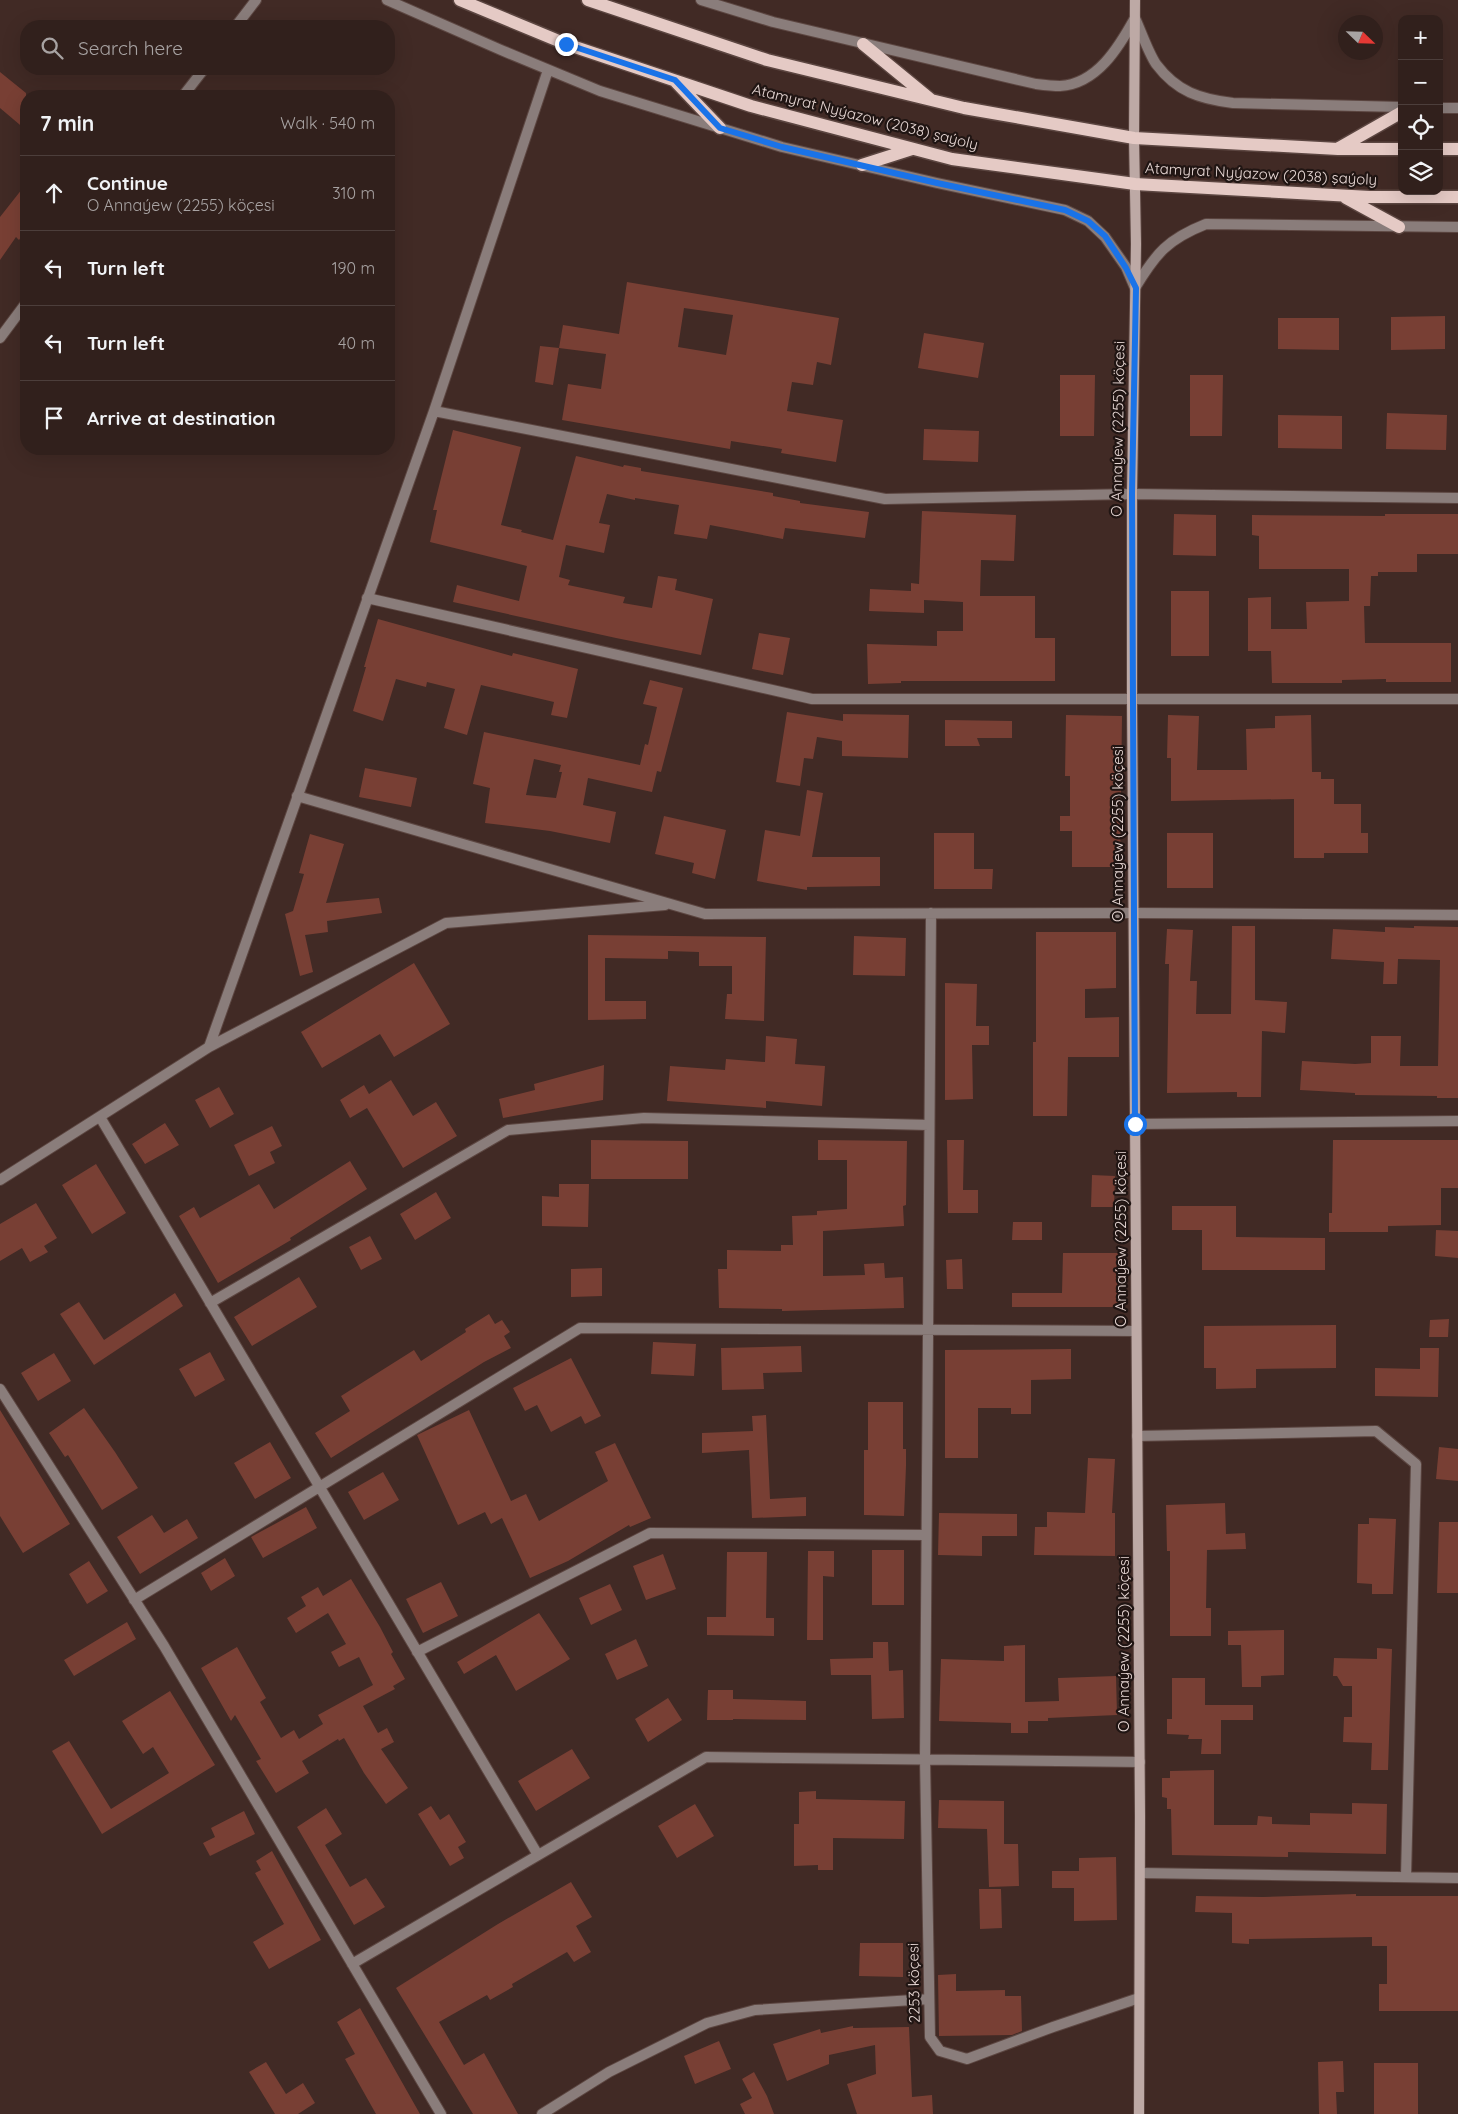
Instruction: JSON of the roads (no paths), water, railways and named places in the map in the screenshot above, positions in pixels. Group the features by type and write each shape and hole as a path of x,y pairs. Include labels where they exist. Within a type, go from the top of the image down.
{"main road":[{"name":"Atamyrat Nyýazow (2038) şaýoly","path":"460,0 566,44 751,106 952,159 1135,184 1342,195 1458,197"},
{"name":"Atamyrat Nyýazow (2038) şaýoly","path":"588,0 767,60 932,100 1134,138 1338,149 1398,149"},
{"name":"O Annaýew (2255) köçesi","path":"1135,0 1136,288 1132,494 1132,698 1140,1762 1139,2114"},
{"path":"863,44 932,100"},
{"path":"675,80 720,128"},
{"path":"1338,149 1398,114"},
{"path":"862,165 912,148"},
{"path":"1443,149 1458,149"},
{"path":"1342,195 1399,227"}],"street":[{"path":"241,20 256,0"},
{"path":"387,0 600,91 782,147 1065,210 1088,221 1105,236 1126,268 1136,288"},
{"path":"701,0 773,22 863,44 1036,84 1061,86 1084,80 1099,68 1121,42 1135,18"},
{"path":"1135,18 1155,63 1172,81 1188,92 1209,100 1233,103 1398,107"},
{"path":"209,1047 296,796 434,411 548,70"},
{"path":"188,90 199,75"},
{"path":"1443,108 1458,108"},
{"path":"1136,288 1146,269 1174,238 1206,224 1458,227"},
{"path":"0,338 20,311"},
{"path":"434,411 885,499 1132,494 1458,498"},
{"path":"367,598 812,699 1458,699"},
{"path":"296,796 705,914 1133,913 1458,915"},
{"path":"0,1180 209,1047 446,923 671,904"},
{"name":"2253 köçesi","path":"931,913 925,1759 930,2037 940,2051 967,2059 1139,1998"},
{"path":"100,1117 538,1855"},
{"path":"210,1303 508,1130 644,1118 929,1125"},
{"path":"1135,1124 1458,1121"},
{"path":"134,1600 580,1328 1136,1332"},
{"path":"0,1389 134,1600 441,2114"},
{"path":"1137,1436 1376,1431 1416,1464 1406,1877"},
{"path":"417,1652 650,1533 926,1535"},
{"path":"352,1964 706,1757 1140,1762"},
{"path":"1140,1873 1458,1878"},
{"path":"542,2114 609,2072 707,2023 755,2010 929,1999"}]}
